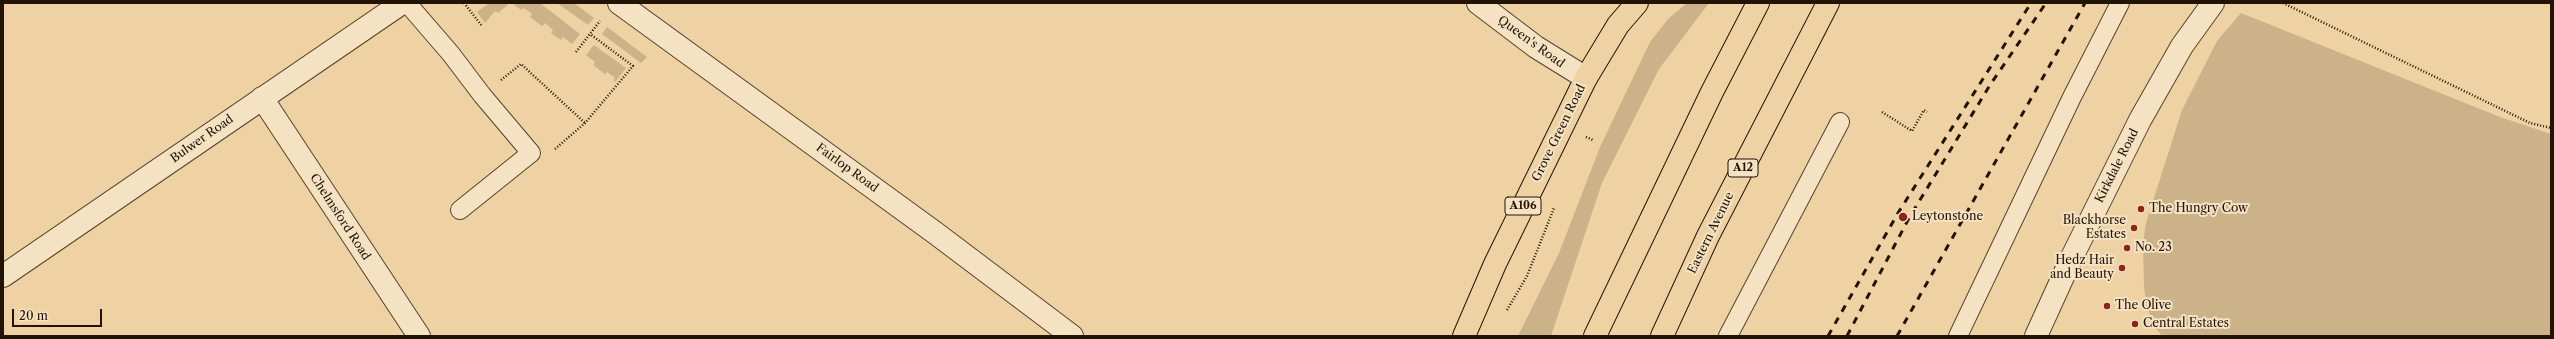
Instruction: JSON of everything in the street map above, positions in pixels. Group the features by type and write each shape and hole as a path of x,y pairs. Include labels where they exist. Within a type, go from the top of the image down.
{"main road":[{"name":"Grove Green Road","path":"1464,336 1494,264 1586,78 1618,25 1637,3"},
{"path":"1595,336 1712,92 1758,3"},
{"name":"Eastern Avenue","path":"1662,336 1708,236 1828,3"}],"street":[{"name":"Bulwer Road","path":"3,276 402,3"},
{"name":"Queen's Road","path":"1478,3 1536,47 1586,78"},
{"name":"Kirkdale Road","path":"2036,336 2072,256 2140,120 2182,46 2213,3"},
{"name":"Fairlop Road","path":"612,9 934,232 1072,336"},
{"name":"Chelmsford Road","path":"262,98 418,336"}],"lane":[{"path":"407,3 451,54 531,153 460,210"},
{"path":"1958,336 2072,96 2120,3"},
{"path":"1728,336 1840,122"}],"path":[{"path":"464,3 482,26"},
{"path":"2283,3 2530,123 2551,128"},
{"path":"576,52 612,9"},
{"path":"531,153 539,163 585,123 633,66 590,34"},
{"path":"482,94 521,64 585,123"},
{"path":"546,87 549,84"},
{"path":"1882,112 1912,131 1924,110 1927,112"}],"shaded area":[{"path":"489,3 510,3 498,13 495,11 485,23 477,12"},
{"path":"512,3 540,3 580,34 572,44 563,37 561,40 551,33 553,30 545,23 542,26 530,17 532,14 524,8 521,10"},
{"path":"557,3 574,3 594,18 588,25"},
{"path":"1687,3 1709,3 1659,69 1602,183 1551,336 1518,336 1559,253 1600,147 1650,42 1668,19"},
{"path":"2241,13 2500,117 2551,134 2551,336 2162,336 2155,327 2147,307 2144,287 2143,243 2146,223 2182,110 2217,41"},
{"path":"607,27 647,57 641,63 602,34"},
{"path":"594,45 626,68 615,82 613,80 615,78 607,72 605,74 593,65 595,62 586,55"}],"railway":[{"path":"1828,336 1898,213 2031,3"},
{"path":"1847,336 1909,218 1990,85 2046,3"},
{"path":"1897,336 2085,3"}],"place":[{"name":"The Hungry Cow","path":"2141,209"},
{"name":"Leytonstone","path":"1903,217"},
{"name":"Blackhorse Estates","path":"2134,228"},
{"name":"No. 23","path":"2127,248"},
{"name":"Hedz Hair and Beauty","path":"2122,268"},
{"name":"The Olive","path":"2107,306"},
{"name":"Central Estates","path":"2135,324"}]}
